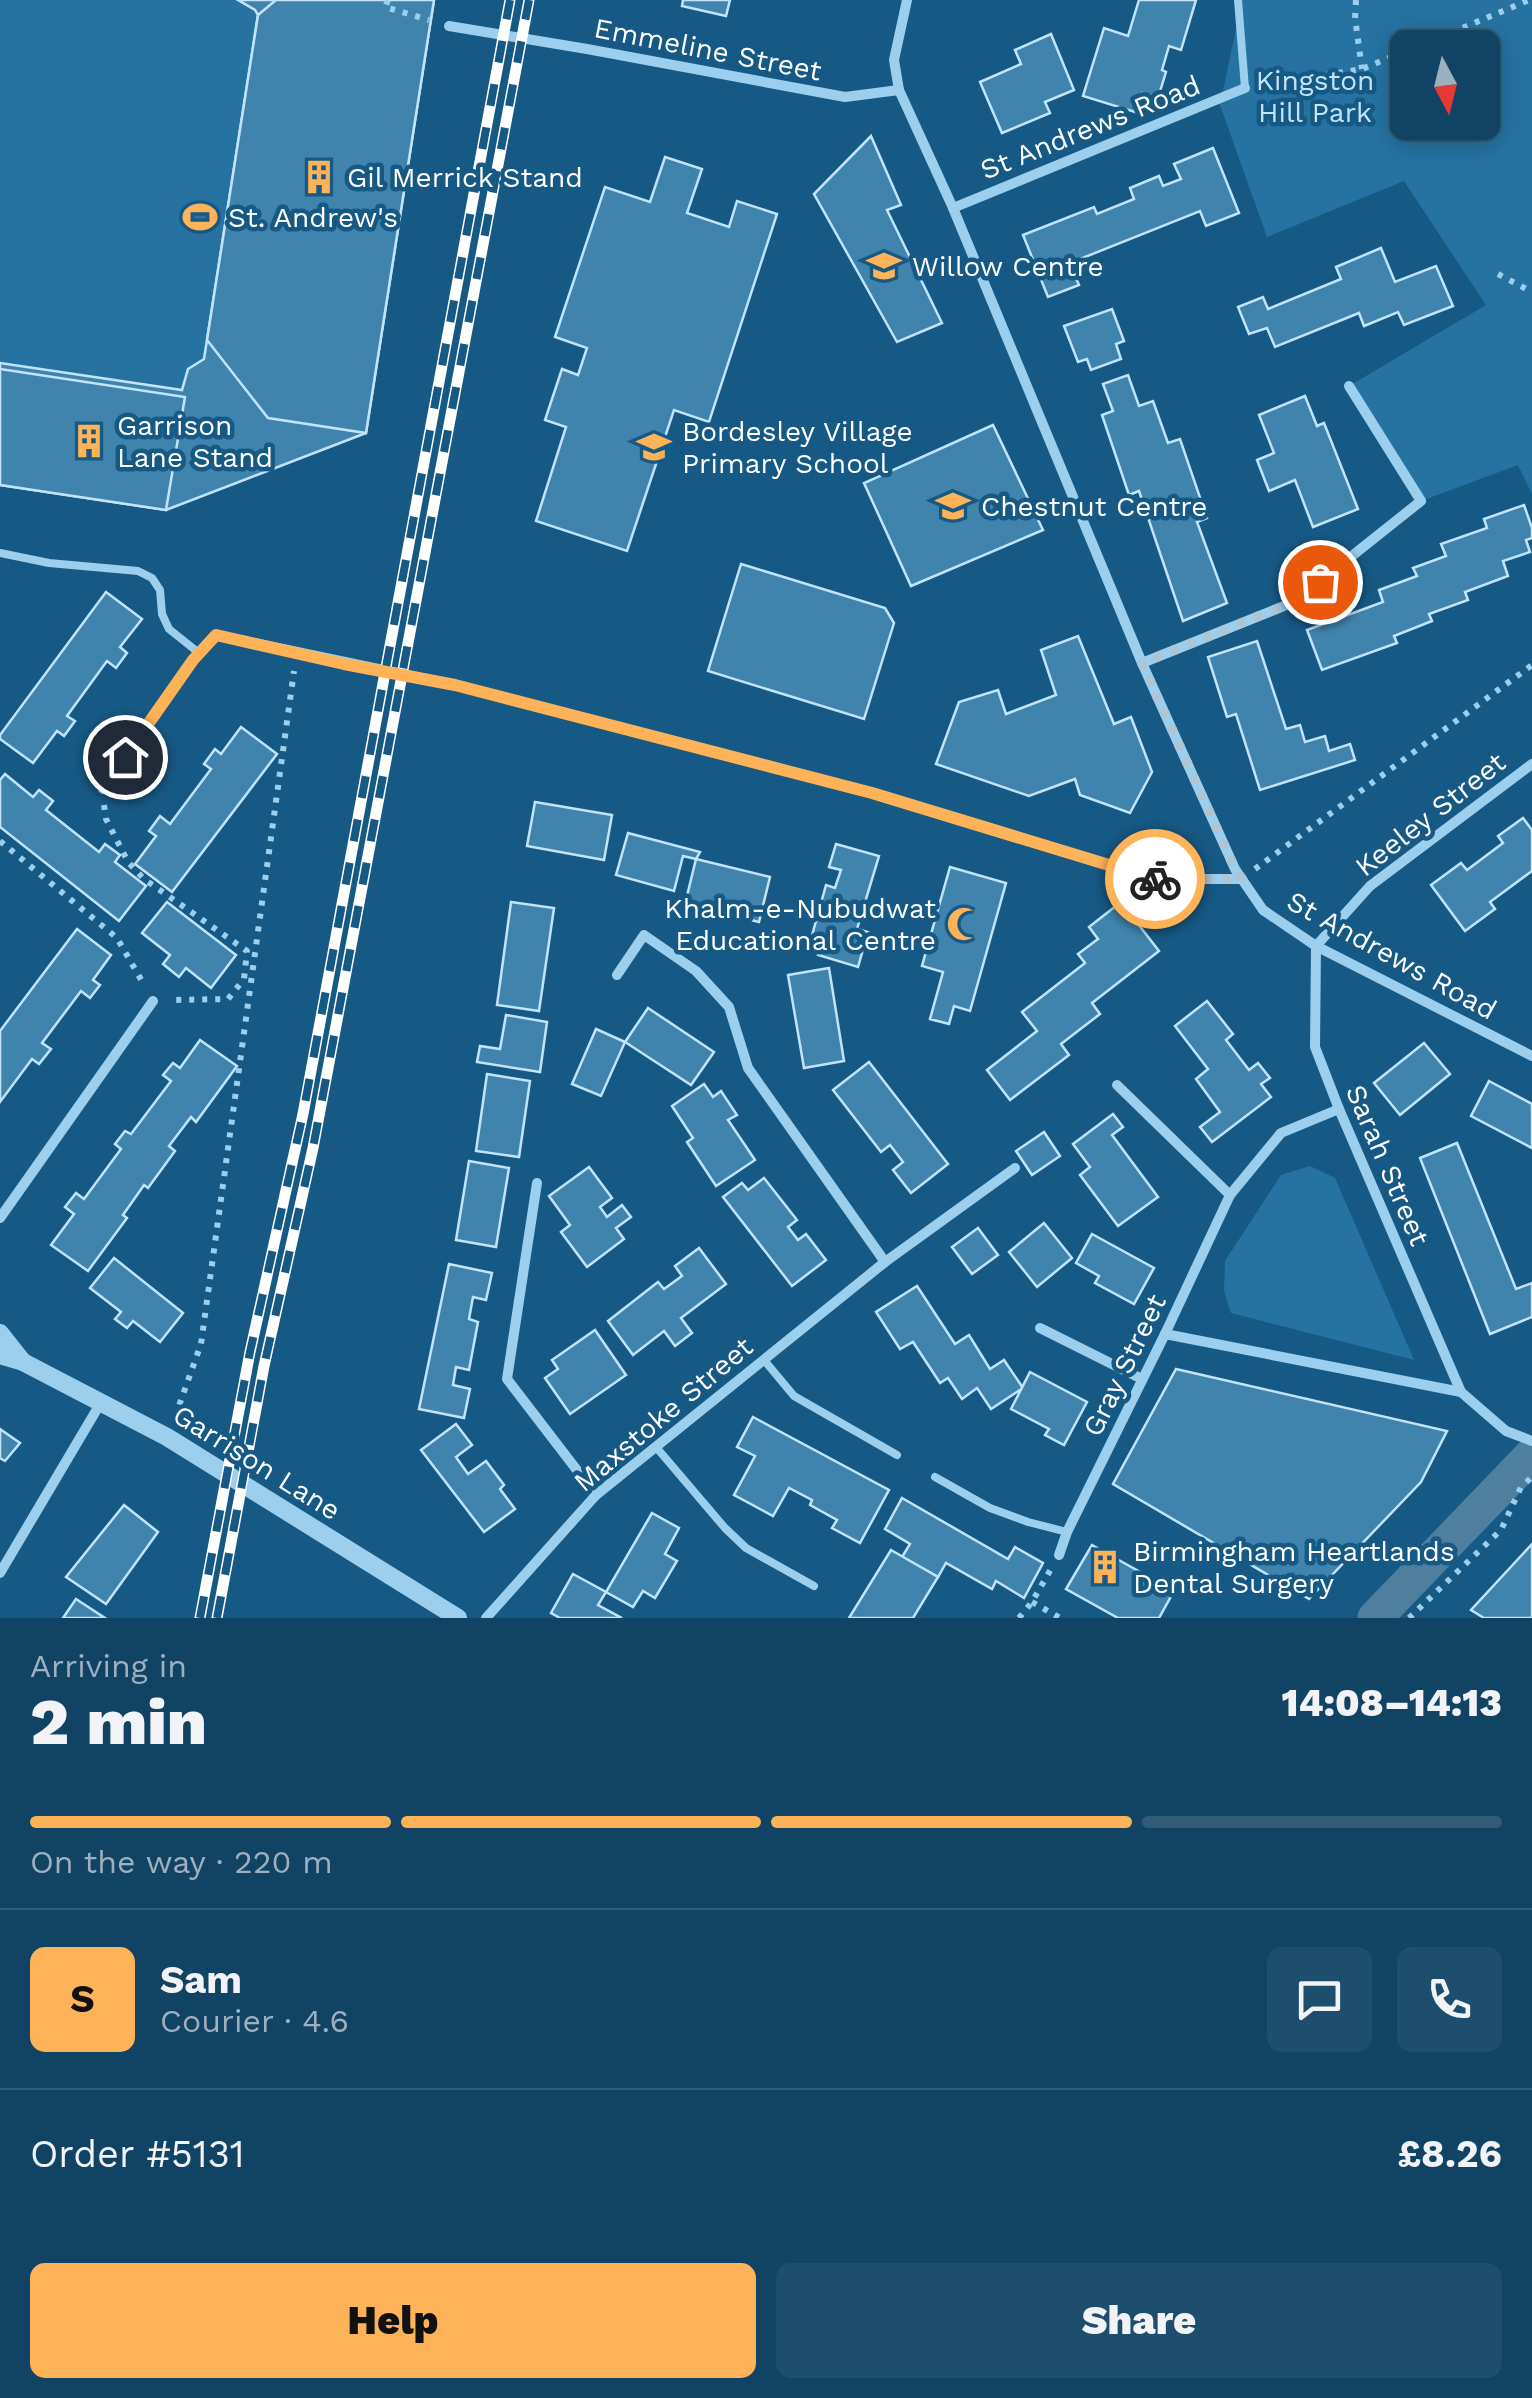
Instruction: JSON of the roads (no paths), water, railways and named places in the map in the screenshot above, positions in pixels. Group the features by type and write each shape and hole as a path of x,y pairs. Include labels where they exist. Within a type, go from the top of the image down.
{"street":[{"name":"St Andrews Road","path":"907,0 894,60 898,90 953,208 1142,663 1235,869 1264,910 1316,946 1532,1056"},
{"name":"Emmeline Street","path":"450,26 845,97 898,90"},
{"name":"St Andrews Road","path":"953,208 1245,88"},
{"path":"1142,663 1294,602 1421,500 1349,386"},
{"path":"102,789 216,635 455,685 872,793 1153,879 1242,879"},
{"name":"Keeley Street","path":"1316,946 1370,886 1532,764"},
{"path":"617,976 644,934 696,971 729,1007 748,1068 885,1262"},
{"name":"Sarah Street","path":"1316,946 1315,1047 1461,1392"},
{"path":"0,1218 153,1001"},
{"path":"1117,1085 1230,1194"},
{"name":"Gray Street","path":"1058,1555 1230,1194 1281,1133 1339,1109"},
{"name":"Maxstoke Street","path":"486,1618 596,1495 885,1262 1015,1168"},
{"path":"537,1182 507,1379 596,1495"},
{"path":"1040,1328 1142,1379"},
{"name":"Garrison Lane","path":"0,1333 23,1362"},
{"path":"1164,1334 1461,1392 1506,1431 1532,1442"},
{"name":"Garrison Lane","path":"0,1355 23,1362 174,1442 458,1618"},
{"path":"0,1573 100,1404"}],"lane":[{"path":"1238,0 1245,88"},
{"path":"0,553 138,571 152,578 160,590 162,614 169,629 196,657"},
{"path":"764,1360 794,1396 897,1455"},
{"path":"656,1446 746,1548 814,1586"},
{"path":"935,1478 990,1508 1067,1532"}],"waterway":[{"path":"1375,1618 1532,1455"}],"railway":[{"path":"200,1618 250,1352 303,1114 510,0"},
{"path":"217,1618 264,1366 313,1148 529,0"}],"place":[{"name":"Gil Merrick Stand","path":"319,177"},
{"name":"St. Andrew's","path":"200,217"},
{"name":"Willow Centre","path":"884,266"},
{"name":"Garrison Lane Stand","path":"89,441"},
{"name":"Bordesley Village Primary School","path":"654,447"},
{"name":"Chestnut Centre","path":"953,506"},
{"name":"Khalm-e-Nubudwat Educational Centre","path":"964,924"},
{"name":"Birmingham Heartlands Dental Surgery","path":"1105,1567"}],"park label":[{"name":"Kingston Hill Park","path":"1315,96"}]}
